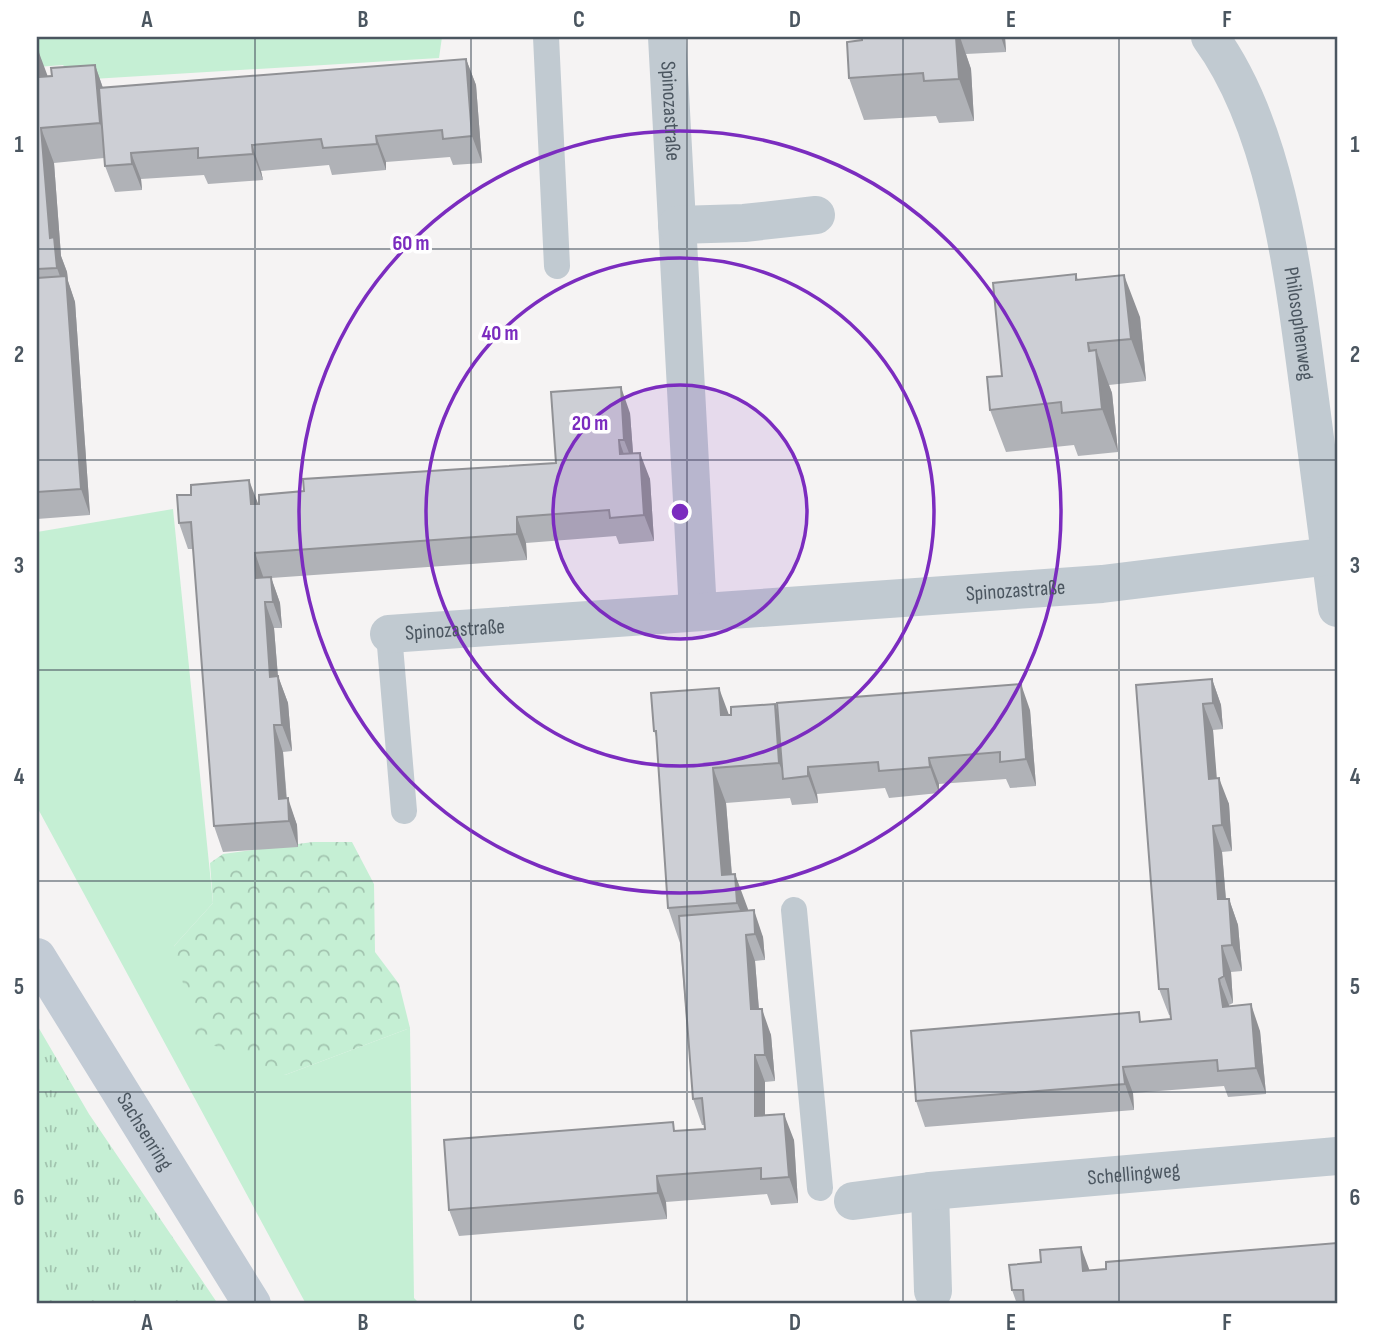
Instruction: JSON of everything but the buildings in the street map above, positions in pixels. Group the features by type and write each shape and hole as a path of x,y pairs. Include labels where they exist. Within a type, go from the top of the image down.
{"street":[{"name":"Spinozastraße","path":"667,37 698,612"},
{"name":"Philosophenweg","path":"1225,41 1260,137 1293,274 1337,608"},
{"path":"677,225 744,223 816,215"},
{"name":"Spinozastraße","path":"389,634 1102,584 1331,556"},
{"name":"Sachsenring","path":"37,957 252,1304"},
{"name":"Schellingweg","path":"836,1194 930,1191 1337,1156"},
{"path":"930,1191 933,1291"}],"lane":[{"path":"546,37 557,266"},
{"name":"Spinozastraße","path":"389,634 404,811"},
{"path":"794,910 836,1194"}],"green space":[{"path":"37,37 442,37 439,58 76,80 63,65 37,67"},
{"path":"173,509 213,903 174,946 285,1075 410,1028 414,1298 420,1304 306,1304 37,807 37,532"},
{"path":"313,842 352,842 374,884 375,952 399,984 410,1028 285,1075 196,1038 174,946 213,903 210,863 223,854"},
{"path":"37,1025 89,1114 218,1304 37,1304"}]}
